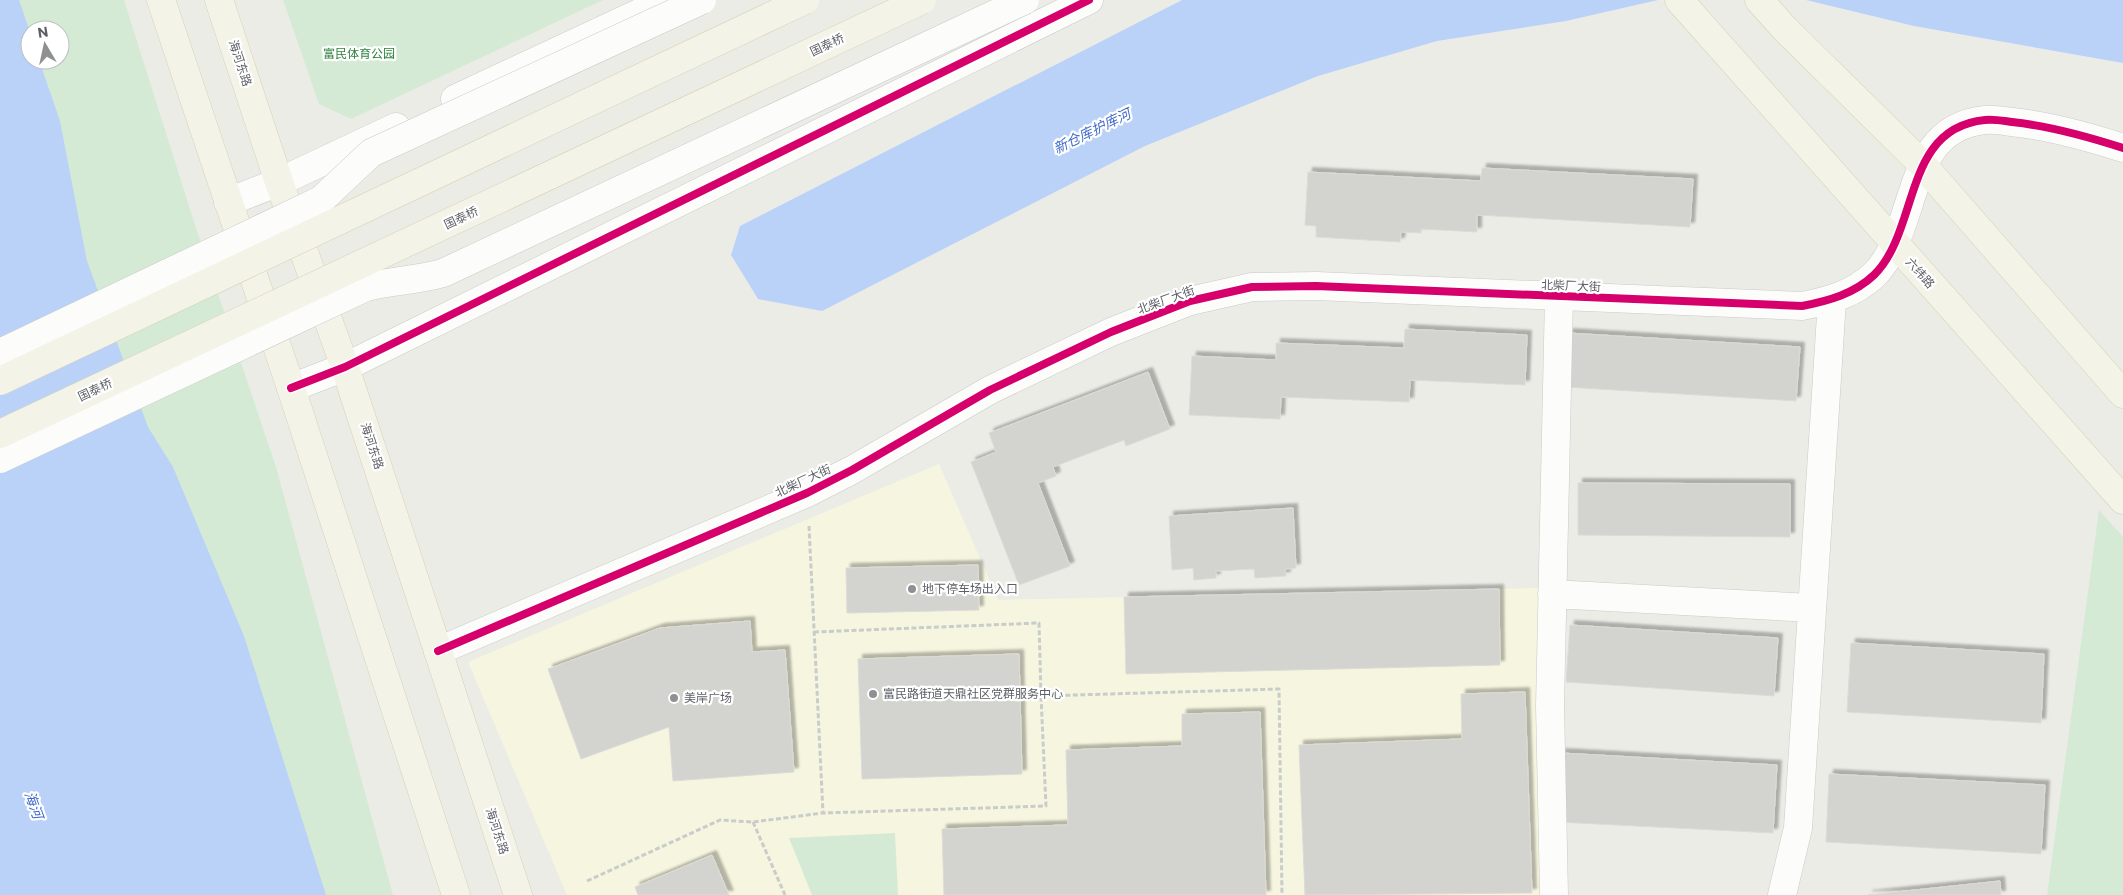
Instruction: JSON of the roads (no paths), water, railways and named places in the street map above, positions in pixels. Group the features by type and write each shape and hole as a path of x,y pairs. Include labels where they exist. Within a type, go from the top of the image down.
{"main road":[{"path":"161,0 291,388 456,895"},
{"name":"海河东路","path":"219,0 279,182 346,366 518,895"},
{"path":"0,381 805,0"},
{"name":"国泰桥","path":"0,434 922,0"},
{"name":"六纬路","path":"1679,0 2123,500"},
{"path":"1759,0 1785,29 1922,164 2123,394"}],"street":[{"path":"228,202 279,182 667,0"},
{"path":"0,353 321,200 371,153 702,0"},
{"path":"0,460 366,287 390,282 418,280 443,273 1025,0"},
{"path":"291,388 346,366 1089,0"},
{"name":"北柴厂大街","path":"438,651 807,493 852,470 990,390 1111,332 1190,301 1252,287 1316,286 1802,306 1832,300 1855,289 1875,274 1894,244 1922,164 1943,138 1958,127 1986,120 2026,124 2075,133 2123,148"},
{"path":"1554,895 1550,706 1559,297"},
{"path":"1782,895 1798,828 1832,300"},
{"path":"1552,594 1811,608"}],"water":[{"name":"海河","path":"0,0 19,0 26,20 20,20 20,70 42,70 60,121 87,261 148,427 173,467 244,636 326,895 0,895"},
{"name":"新仓库护库河","path":"1182,0 1658,0 1566,21 1437,41 1318,76 1145,146 822,311 758,299 731,255 740,226"},
{"path":"1806,0 2123,0 2123,63 1914,26"}],"place":[{"name":"地下停车场出入口","path":"912,589"},
{"name":"富民路街道天鼎社区党群服务中心","path":"873,694"},
{"name":"美岸广场","path":"674,698"}],"park label":[{"name":"富民体育公园","path":"359,54"}]}
